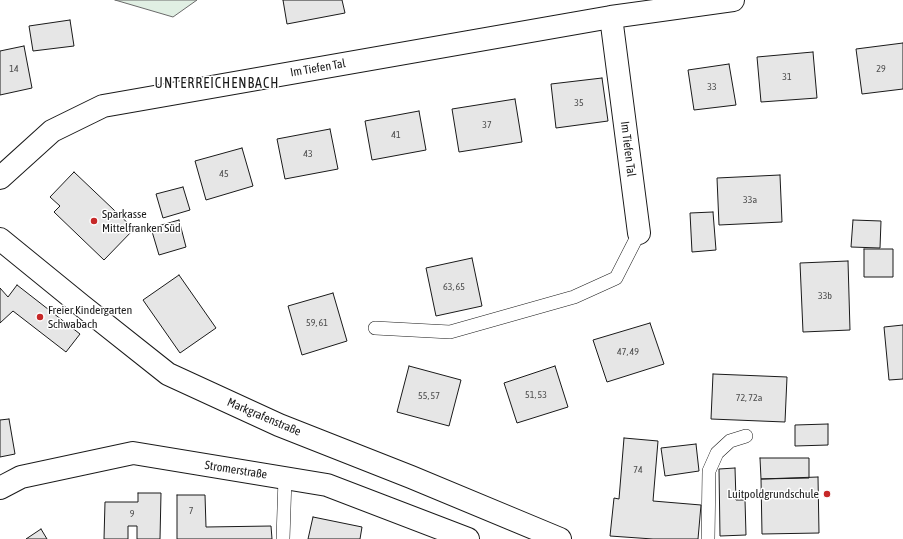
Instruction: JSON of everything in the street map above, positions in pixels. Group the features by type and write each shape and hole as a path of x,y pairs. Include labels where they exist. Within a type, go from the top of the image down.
{"street":[{"name":"Im Tiefen Tal","path":"0,178 52,131 103,106 611,17 733,0"},
{"name":"Im Tiefen Tal","path":"611,17 639,233"},
{"name":"Markgrafenstraße","path":"0,239 81,306 168,374 279,425 411,477 560,539"},
{"name":"Stromerstraße","path":"0,488 21,477 133,453 326,484 468,539"}],"lane":[{"path":"375,328 450,332 574,296 616,278 639,233"},
{"path":"708,539 709,471 717,453 730,440 746,436"},
{"path":"283,539 285,478"}],"green space":[{"path":"115,0 197,0 173,17"}],"building":[{"path":"283,0 342,0 345,13 287,24"},
{"path":"70,20 74,46 33,51 29,26"},
{"path":"903,43 903,89 862,94 856,49"},
{"path":"24,46 32,88 0,95 0,51"},
{"path":"813,52 817,98 761,102 757,57"},
{"path":"729,64 736,105 694,110 688,70"},
{"path":"602,78 608,121 556,128 551,84"},
{"path":"515,99 522,142 459,152 452,109"},
{"path":"419,111 426,150 372,160 365,121"},
{"path":"330,129 338,169 285,179 277,139"},
{"path":"242,148 253,186 206,200 195,161"},
{"name":"Sparkasse Mittelfranken Süd","path":"74,172 134,229 104,260 54,212 60,206 50,197"},
{"path":"780,175 782,222 719,225 717,178"},
{"path":"183,187 190,210 163,218 156,194"},
{"path":"713,212 716,250 692,252 690,213"},
{"path":"179,220 186,247 159,255 151,228"},
{"path":"853,220 881,221 880,248 851,247"},
{"path":"864,249 893,249 893,277 864,277"},
{"path":"472,258 482,306 436,316 426,268"},
{"path":"848,261 850,330 803,332 800,263"},
{"path":"179,275 216,328 180,353 143,300"},
{"name":"Freier Kindergarten Schwabach","path":"17,285 80,334 66,352 13,311 0,323 0,288 8,297"},
{"path":"333,293 347,341 302,355 288,306"},
{"path":"650,323 664,364 607,382 593,340"},
{"path":"903,325 903,379 889,380 884,327"},
{"path":"409,366 461,380 449,426 397,412"},
{"path":"555,366 568,407 517,423 504,383"},
{"path":"713,374 787,377 785,422 711,419"},
{"path":"9,419 15,454 0,457 0,420"},
{"path":"828,424 828,445 795,446 795,425"},
{"path":"624,438 658,441 653,501 701,505 698,539 653,539 610,536 614,498 619,499"},
{"path":"696,444 699,471 665,476 661,448"},
{"path":"760,458 809,458 809,478 761,479"},
{"path":"735,468 736,500 745,500 746,535 720,536 719,469"},
{"path":"818,477 819,533 762,534 761,479"},
{"path":"138,493 161,493 160,539 137,539 137,526 128,526 128,539 104,539 105,502 138,502"},
{"path":"177,495 205,495 206,527 271,526 272,539 177,539"},
{"path":"313,517 362,527 360,539 308,539"},
{"path":"41,529 47,539 26,539"}],"place":[{"name":"Sparkasse Mittelfranken Süd","path":"94,221"},
{"name":"Freier Kindergarten Schwabach","path":"40,317"},
{"name":"Luitpoldgrundschule","path":"827,494"}],"district":[{"name":"UNTERREICHENBACH","path":"217,84"}]}
